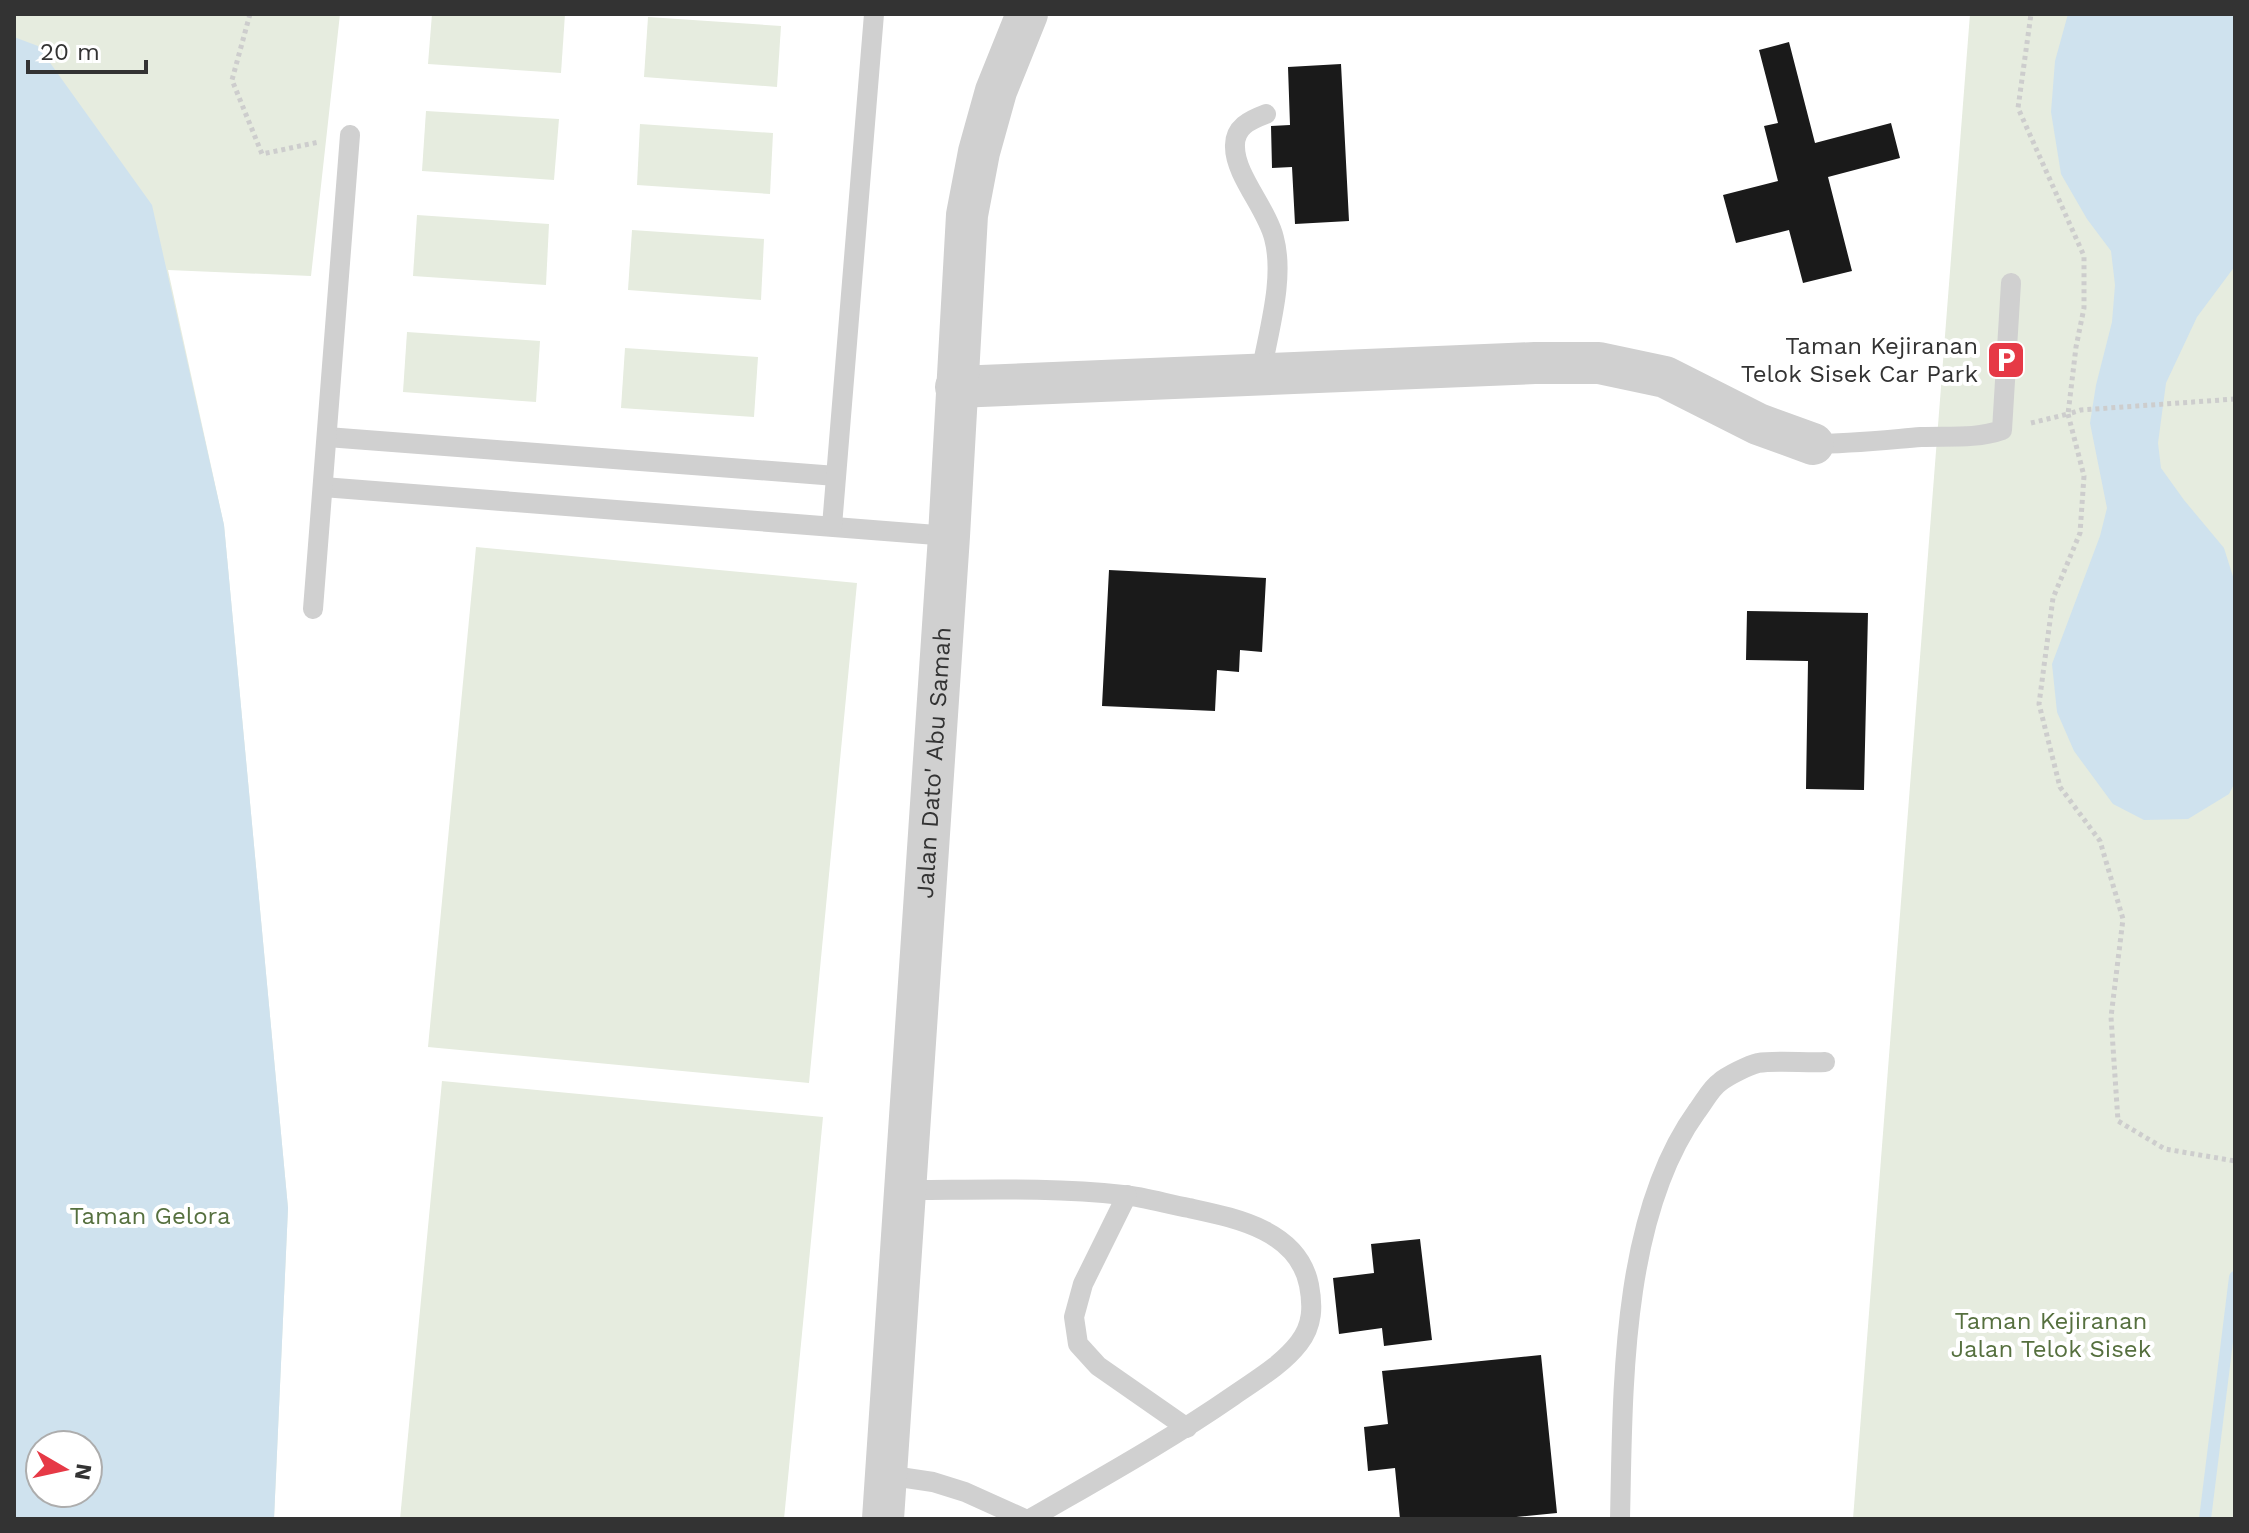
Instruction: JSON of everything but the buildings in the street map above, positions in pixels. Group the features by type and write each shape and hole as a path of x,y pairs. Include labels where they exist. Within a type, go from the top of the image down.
{"street":[{"name":"Jalan Dato' Abu Samah","path":"883,1519 949,536 967,215 996,91 1027,14"},
{"path":"956,387 1599,363 1665,377 1758,424 1813,444"}],"lane":[{"path":"832,526 874,14"},
{"path":"1261,374 1277,287 1276,252 1264,213 1236,158 1234,143 1240,128 1266,114"},
{"path":"313,609 350,135"},
{"path":"1813,444 1989,435 2002,430 2011,283"},
{"path":"327,437 836,476"},
{"path":"323,487 949,536"},
{"path":"1620,1519 1626,1348 1633,1296 1652,1208 1668,1159 1687,1125 1718,1083 1757,1063 1825,1062"},
{"path":"886,1475 933,1482 1028,1519 1187,1428 1260,1377 1301,1341 1310,1322 1312,1301 1307,1277 1297,1256 1261,1229 1226,1216 1127,1195 1072,1191 904,1190"},
{"path":"1127,1195 1083,1284 1074,1317 1078,1344 1098,1366 1187,1428"}],"path":[{"path":"250,14 232,80 262,154 350,135"},
{"path":"2031,14 2018,108 2084,256 2084,308 2068,414 2084,476 2080,533 2053,598 2039,704 2060,787 2100,841 2123,919 2111,1017 2118,1121 2165,1149 2233,1161"},
{"path":"2002,430 2081,410 2235,399"}],"green space":[{"name":"Taman Gelora","path":"14,14 340,14 311,276 168,270 224,525 288,1208 274,1519 14,1519"},
{"path":"432,14 565,14 561,73 428,64"},
{"name":"Taman Kejiranan Jalan Telok Sisek","path":"1970,14 2235,14 2235,1519 1853,1519"},
{"path":"648,17 781,26 777,87 644,77"},
{"path":"426,111 559,119 554,180 422,171"},
{"path":"640,124 773,133 770,194 637,185"},
{"path":"417,215 549,224 546,285 413,276"},
{"path":"632,230 764,239 761,300 628,290"},
{"path":"407,332 540,341 536,402 403,392"},
{"path":"625,348 758,357 754,417 621,408"},
{"path":"476,547 857,583 809,1083 428,1047"},
{"path":"442,1081 823,1117 784,1519 400,1519"}],"water":[{"path":"2068,14 2235,14 2235,266 2197,317 2166,383 2158,443 2161,468 2224,548 2235,583 2235,782 2229,794 2188,819 2144,820 2113,804 2074,751 2057,712 2052,664 2100,536 2107,508 2090,423 2112,322 2115,285 2111,251 2087,219 2061,174 2051,112 2055,61"},
{"name":"Taman Gelora","path":"14,37 38,46 152,205 224,525 288,1208 274,1519 14,1519"}],"waterway":[{"path":"2205,1519 2235,1277"}],"place":[{"name":"Taman Kejiranan Telok Sisek Car Park","path":"2006,360"}]}
